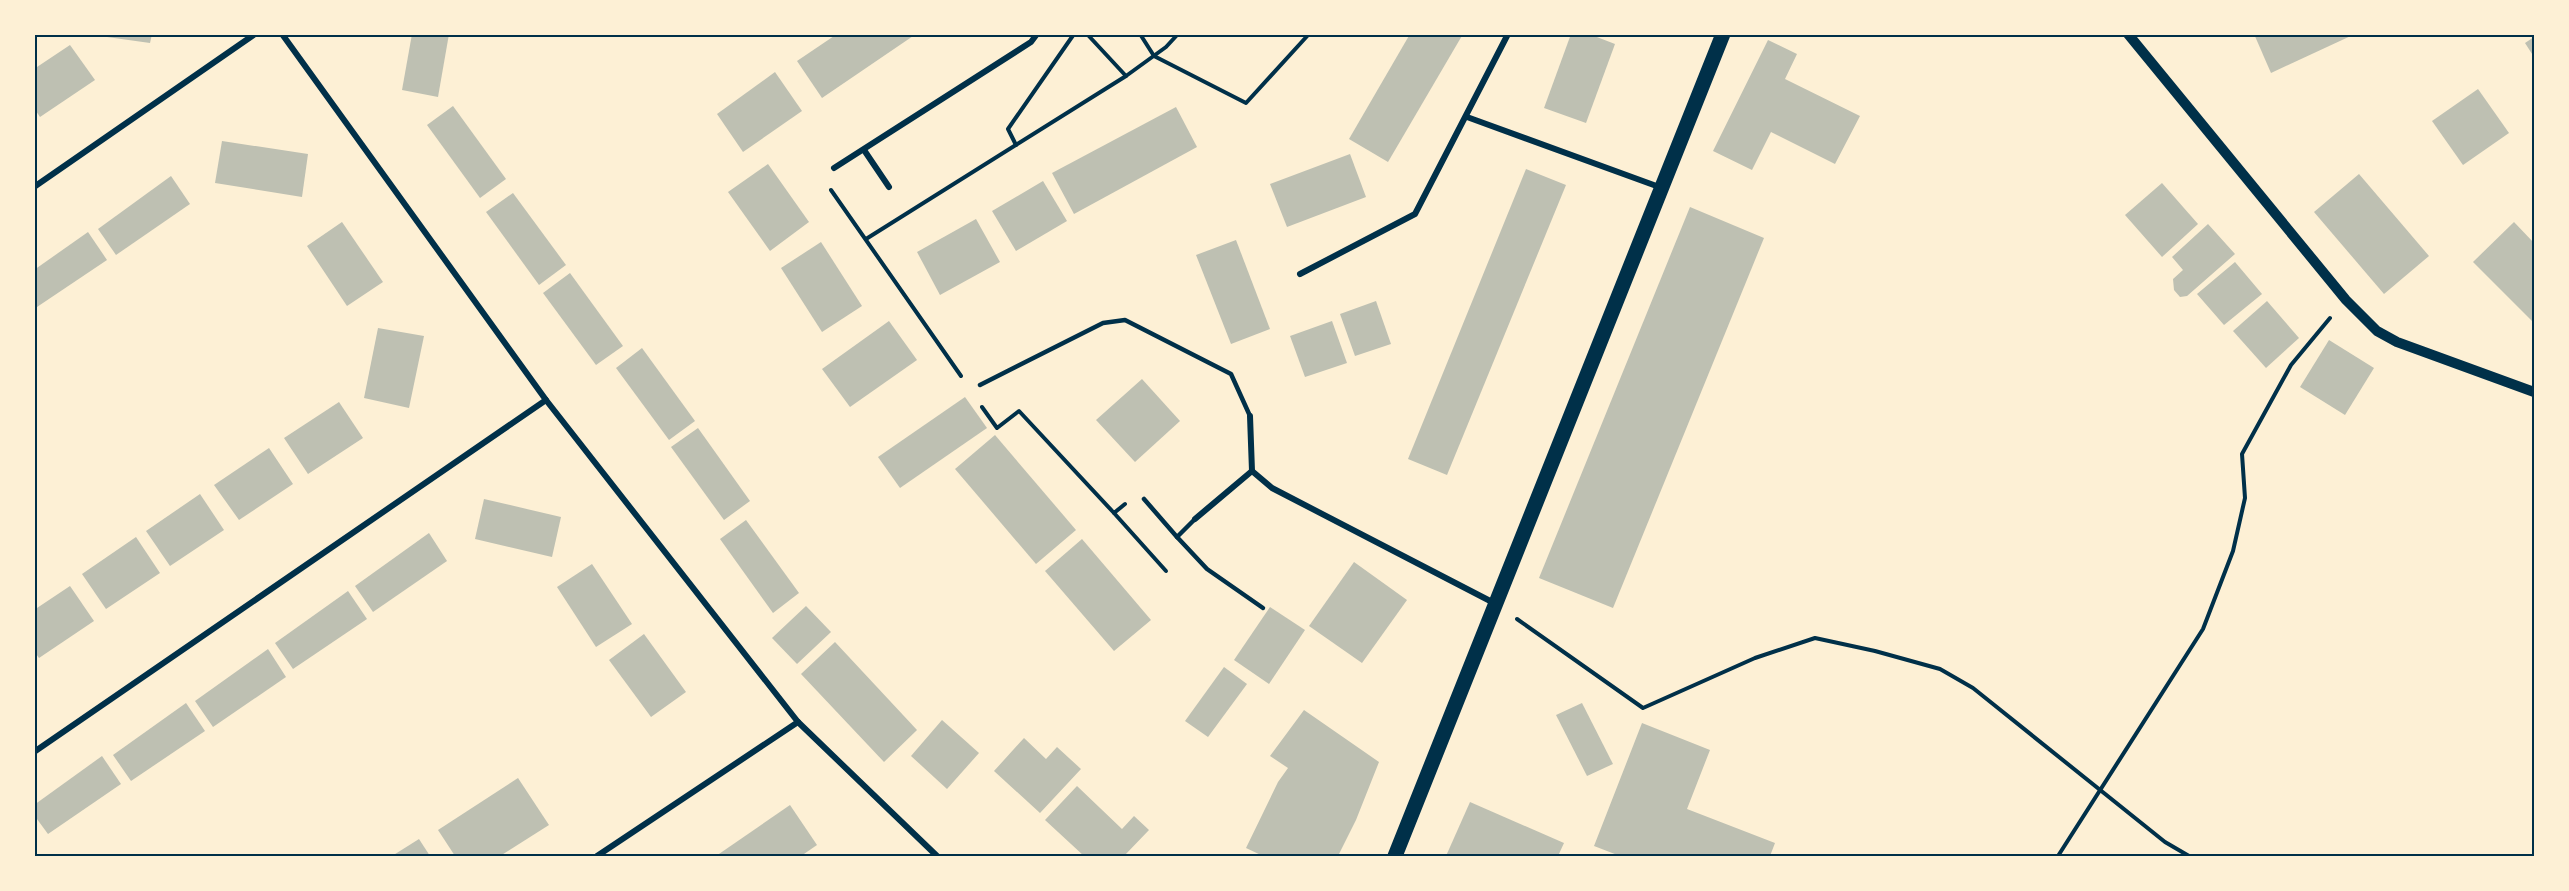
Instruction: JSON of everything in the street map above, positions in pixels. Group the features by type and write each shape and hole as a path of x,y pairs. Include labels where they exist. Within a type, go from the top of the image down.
{"main road":[{"path":"1395,856 1723,34"}],"street":[{"path":"34,187 255,34"},
{"path":"282,34 546,400 798,722 937,856"},
{"path":"834,168 1031,42 1037,34"},
{"path":"1300,274 1415,214 1508,34"},
{"path":"2128,34 2346,300 2377,331 2397,342 2535,392"},
{"path":"1467,117 1663,188"},
{"path":"864,150 889,187"},
{"path":"34,752 546,400"},
{"path":"1250,416 1252,471 1272,488 1497,604"},
{"path":"1195,519 1252,471"},
{"path":"597,856 798,722"}],"lane":[{"path":"980,384 1103,322 1125,320 1231,374 1250,416"},
{"path":"1143,498 1207,569 1263,608"},
{"path":"1177,537 1195,519"}],"path":[{"path":"1016,145 1008,129 1074,34"},
{"path":"1087,34 1126,76"},
{"path":"1140,34 1154,56 1246,103 1308,34"},
{"path":"866,239 1126,76 1154,56 1178,34"},
{"path":"2058,856 2203,629 2236,540 2245,498 2242,454 2291,365 2346,300"},
{"path":"1114,513 1166,571"},
{"path":"1497,604 1642,708 1755,658 1815,638 1875,651 1940,669 1973,688 2165,842 2189,856"}],"building":[{"path":"107,34 152,34 150,43 107,37"},
{"path":"412,34 449,34 438,97 402,90"},
{"path":"837,34 916,34 822,98 797,61"},
{"path":"1410,34 1463,34 1388,162 1349,139"},
{"path":"1571,34 1589,34 1615,44 1586,123 1544,108"},
{"path":"2254,34 2355,34 2271,73"},
{"path":"2534,37 2534,57 2525,43"},
{"path":"1768,40 1797,54 1785,79 1860,116 1835,164 1771,132 1752,170 1713,151"},
{"path":"70,45 95,80 40,117 34,108 34,69"},
{"path":"775,72 802,111 743,152 717,114"},
{"path":"2478,89 2509,133 2463,165 2432,121"},
{"path":"453,106 506,179 480,198 427,125"},
{"path":"1176,107 1197,147 1074,214 1052,173"},
{"path":"222,141 308,154 302,197 215,183"},
{"path":"1350,154 1366,197 1287,227 1270,184"},
{"path":"768,164 809,222 770,251 728,192"},
{"path":"1526,169 1566,185 1447,475 1408,459"},
{"path":"2359,174 2429,256 2384,294 2314,212"},
{"path":"171,176 190,204 116,255 98,229"},
{"path":"1043,181 1067,221 1016,251 992,211"},
{"path":"2162,183 2198,224 2162,257 2125,215"},
{"path":"513,193 566,265 539,285 486,212"},
{"path":"1690,207 1764,238 1613,608 1539,578"},
{"path":"976,219 1000,262 940,295 917,252"},
{"path":"342,222 383,282 347,306 307,246"},
{"path":"2514,222 2534,243 2534,323 2473,262"},
{"path":"2208,224 2235,254 2187,296 2180,297 2174,290 2173,279 2183,270 2172,257"},
{"path":"88,232 107,260 34,309 34,270"},
{"path":"1236,240 1270,329 1231,344 1196,255"},
{"path":"821,242 862,306 822,332 781,268"},
{"path":"2235,262 2262,294 2224,325 2197,294"},
{"path":"570,273 623,346 596,365 543,293"},
{"path":"1376,301 1391,344 1355,356 1340,314"},
{"path":"2267,301 2299,338 2266,368 2233,331"},
{"path":"889,321 917,360 850,407 822,369"},
{"path":"1332,321 1347,363 1305,377 1290,336"},
{"path":"378,328 424,336 409,408 364,398"},
{"path":"2329,340 2374,368 2345,415 2300,387"},
{"path":"642,348 695,421 669,440 616,368"},
{"path":"1142,379 1180,421 1135,462 1096,420"},
{"path":"965,397 987,428 900,488 878,457"},
{"path":"339,402 363,438 308,474 284,438"},
{"path":"698,428 750,501 724,520 671,447"},
{"path":"995,435 1076,530 1036,564 955,469"},
{"path":"269,448 293,484 239,520 214,485"},
{"path":"200,494 224,530 170,566 146,531"},
{"path":"484,499 561,517 552,557 475,539"},
{"path":"746,520 799,593 773,613 720,539"},
{"path":"429,533 447,561 373,612 355,586"},
{"path":"136,537 160,573 106,609 82,574"},
{"path":"1082,539 1151,620 1114,651 1045,571"},
{"path":"1354,562 1407,600 1362,663 1309,626"},
{"path":"592,564 632,624 596,647 557,587"},
{"path":"70,586 94,621 39,658 34,651 34,610"},
{"path":"348,591 367,619 293,669 275,643"},
{"path":"806,606 831,632 797,664 772,638"},
{"path":"1270,607 1305,630 1269,684 1234,660"},
{"path":"644,634 686,692 651,717 609,660"},
{"path":"835,642 917,730 884,762 801,674"},
{"path":"268,649 286,677 213,727 195,701"},
{"path":"1224,667 1247,684 1208,737 1185,721"},
{"path":"186,703 205,731 131,781 113,755"},
{"path":"1582,703 1613,764 1587,776 1556,715"},
{"path":"1304,710 1379,762 1356,820 1338,856 1263,856 1246,848 1278,782 1288,768 1270,756"},
{"path":"942,720 979,753 947,789 911,756"},
{"path":"1642,723 1710,750 1687,809 1775,843 1770,856 1620,856 1594,846"},
{"path":"1024,738 1046,759 1057,747 1081,769 1040,813 994,771"},
{"path":"102,756 121,784 48,834 34,815 34,805"},
{"path":"518,778 549,825 500,856 455,856 438,830"},
{"path":"1077,786 1122,829 1134,816 1149,830 1124,856 1084,856 1045,820"},
{"path":"1470,802 1564,843 1558,856 1446,856"},
{"path":"790,805 817,845 801,856 716,856"},
{"path":"419,839 430,856 392,856"}]}
